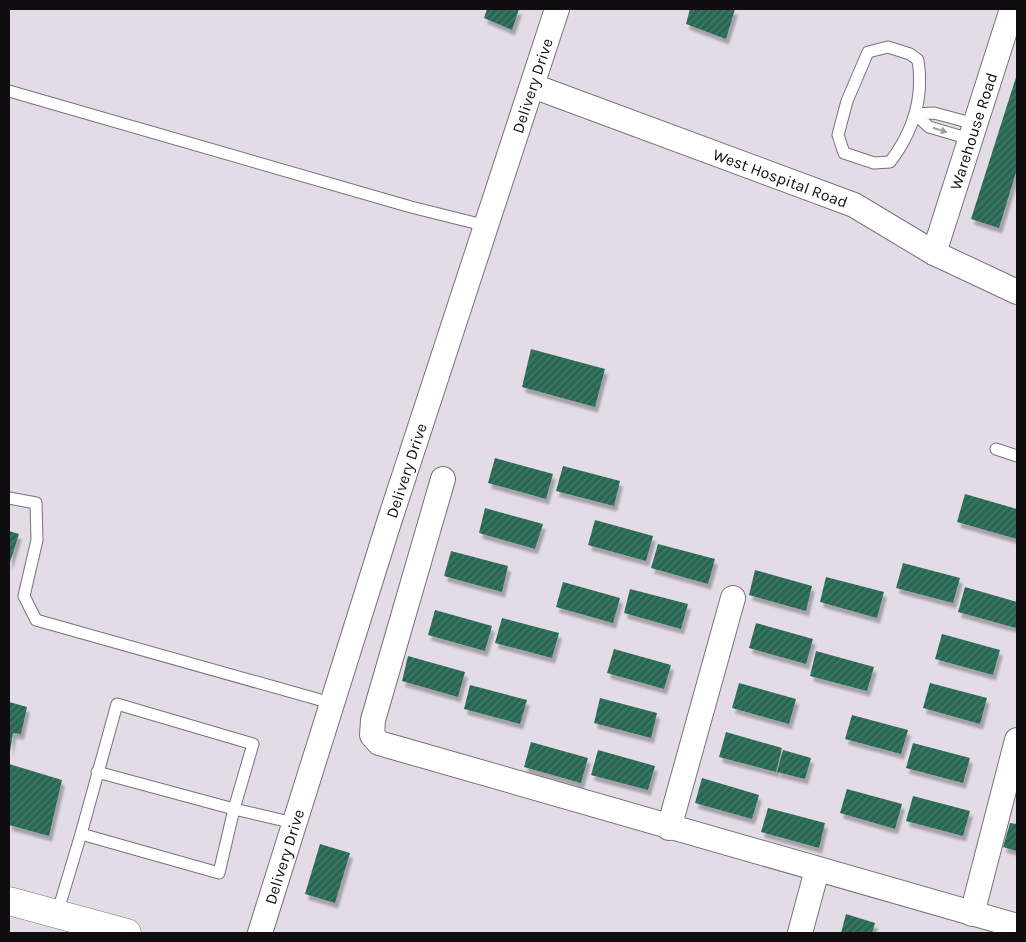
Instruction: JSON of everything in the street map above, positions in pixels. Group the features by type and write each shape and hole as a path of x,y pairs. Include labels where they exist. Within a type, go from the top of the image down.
{"main road":[{"path":"9,901 127,933"}],"street":[{"name":"Delivery Drive","path":"260,933 331,703 557,9"},
{"name":"Warehouse Road","path":"934,253 1012,9"},
{"name":"West Hospital Road","path":"533,86 854,205 934,253 1017,292"},
{"path":"443,479 373,720 372,735 379,743 669,828 1017,926"},
{"path":"669,828 733,598"},
{"path":"972,914 1017,740"},
{"path":"800,933 817,870"}],"lane":[{"path":"888,47 910,54 918,60 921,80 915,114 906,141 890,162 874,163 844,153 838,135 846,101 868,52 888,47"},
{"path":"9,91 410,207 487,226"},
{"path":"915,114 929,127 973,132"},
{"path":"996,449 1017,456"},
{"path":"9,498 36,503 37,540 24,596 36,620 331,703"},
{"path":"57,914 117,704 253,744 234,809 219,873 81,834"},
{"path":"97,772 294,823"}],"building":[{"path":"487,9 519,9 512,30 484,18"},
{"path":"690,9 735,9 726,39 686,24"},
{"path":"1017,74 1017,169 999,228 971,219"},
{"path":"531,349 605,369 595,407 522,387"},
{"path":"495,458 553,474 546,499 488,483"},
{"path":"563,466 620,481 614,506 556,491"},
{"path":"965,494 1017,509 1017,539 957,522"},
{"path":"485,508 543,524 535,549 479,533"},
{"path":"595,520 653,536 646,561 588,545"},
{"path":"9,531 19,534 9,565"},
{"path":"658,544 715,559 708,584 651,568"},
{"path":"451,551 508,566 502,592 444,576"},
{"path":"903,563 960,578 953,603 896,588"},
{"path":"755,570 812,586 806,611 749,595"},
{"path":"826,577 884,592 877,618 820,602"},
{"path":"563,582 620,598 613,623 556,607"},
{"path":"965,587 1017,602 1016,628 958,612"},
{"path":"630,589 688,604 681,629 624,613"},
{"path":"435,610 492,626 485,651 428,635"},
{"path":"502,618 559,633 552,658 495,643"},
{"path":"756,623 813,639 806,664 749,648"},
{"path":"942,634 1000,650 993,675 935,659"},
{"path":"614,649 671,665 664,689 607,673"},
{"path":"816,651 874,667 867,691 810,676"},
{"path":"408,656 465,672 458,697 402,681"},
{"path":"739,683 796,699 789,724 732,708"},
{"path":"930,683 987,698 980,724 923,708"},
{"path":"470,685 527,700 520,724 464,709"},
{"path":"600,698 657,713 651,738 594,723"},
{"path":"9,702 27,707 21,734 13,733 10,752"},
{"path":"852,715 908,730 901,754 845,739"},
{"path":"726,732 782,748 776,772 719,757"},
{"path":"531,742 588,758 581,783 524,767"},
{"path":"913,743 970,758 963,783 906,768"},
{"path":"598,750 655,766 648,790 591,775"},
{"path":"783,750 811,758 805,779 777,772"},
{"path":"9,764 62,780 49,836 9,825"},
{"path":"702,778 759,795 752,819 695,803"},
{"path":"847,789 902,804 895,829 840,813"},
{"path":"913,796 970,811 963,836 906,821"},
{"path":"768,808 825,823 819,848 761,832"},
{"path":"1010,823 1017,824 1017,851 1003,847"},
{"path":"320,844 350,853 335,903 305,894"},
{"path":"846,914 875,923 872,933 841,933"}]}
